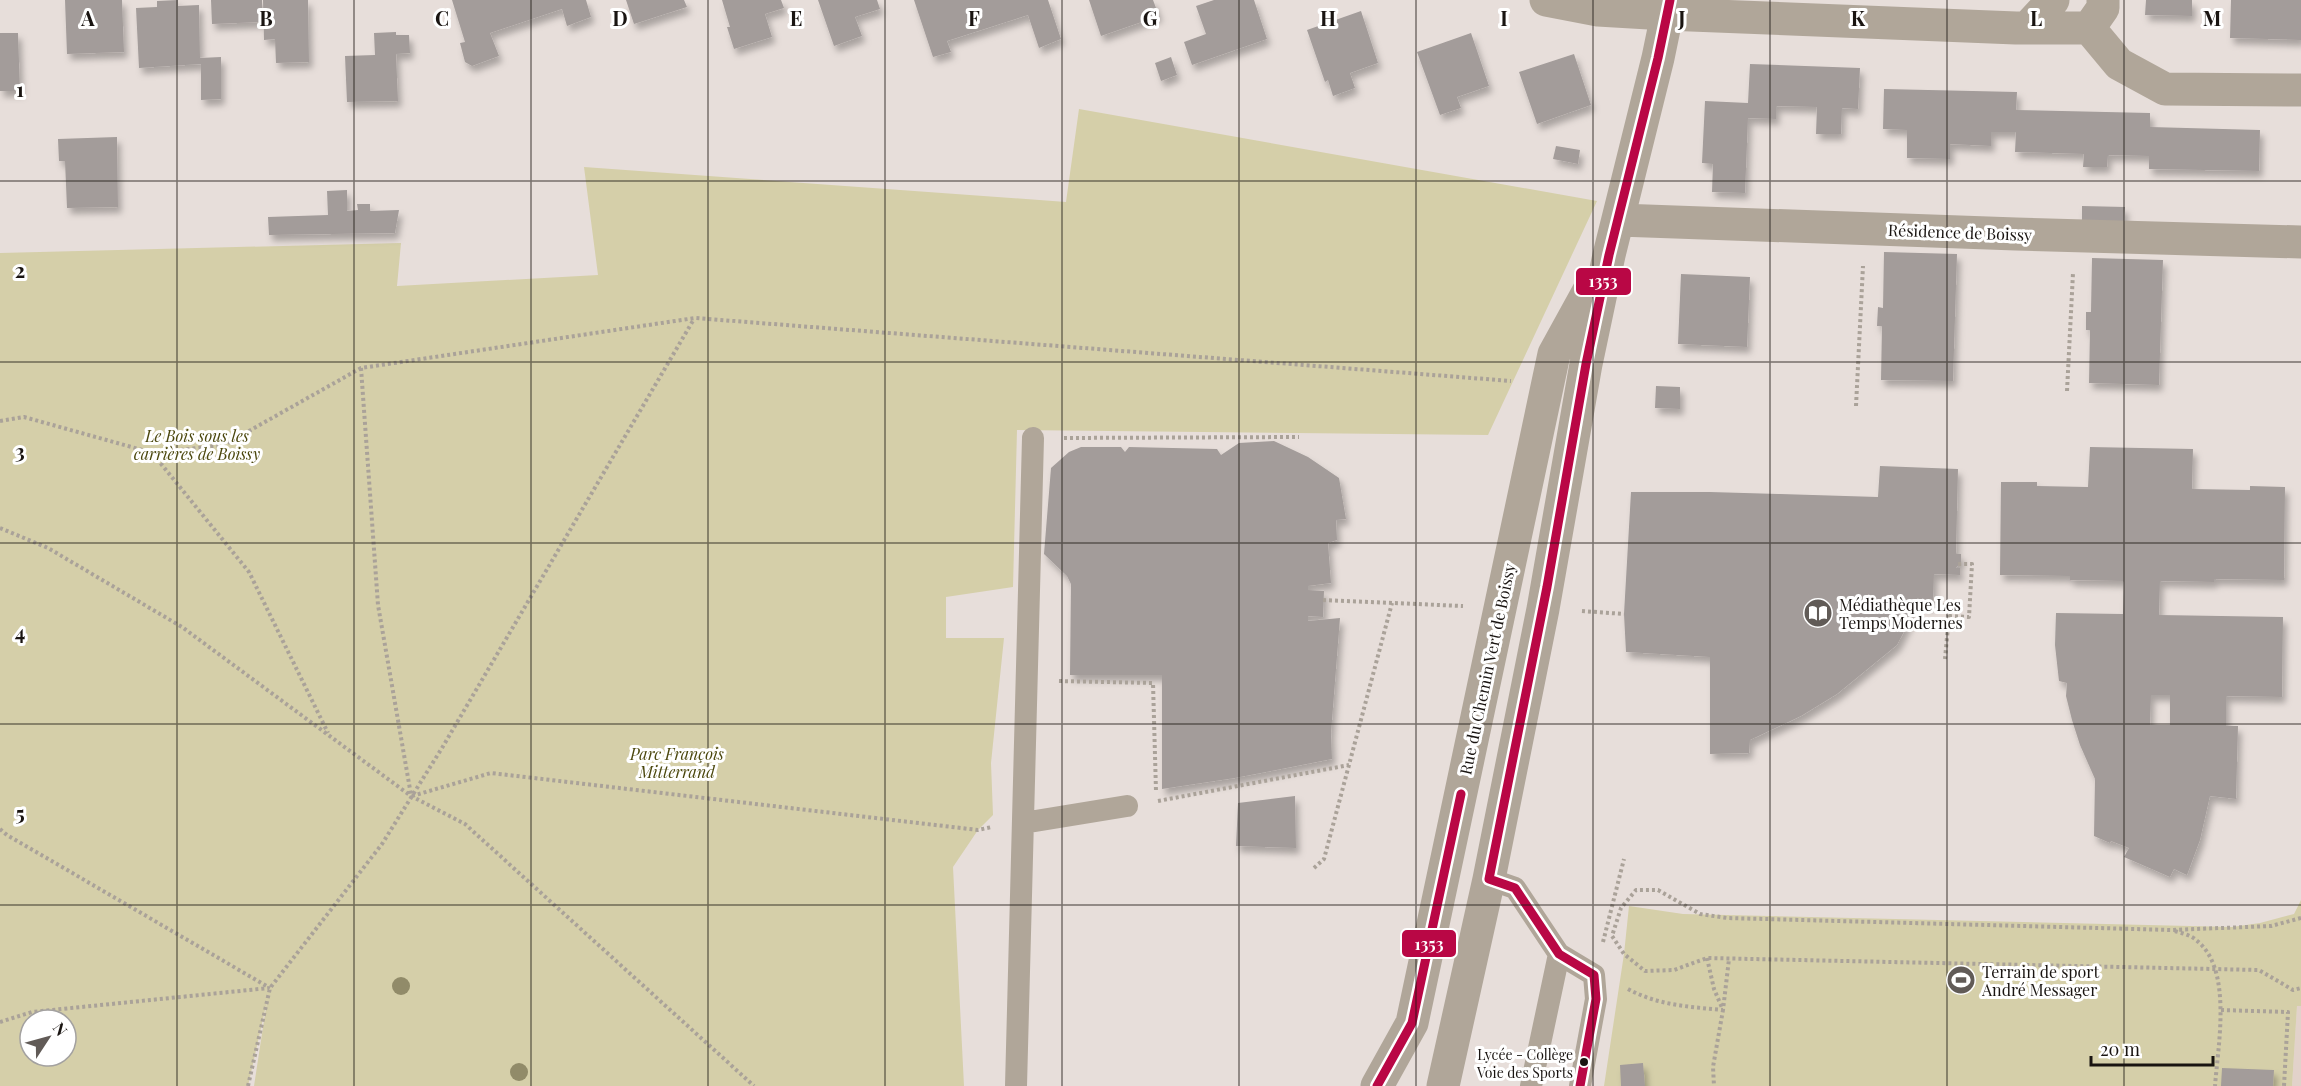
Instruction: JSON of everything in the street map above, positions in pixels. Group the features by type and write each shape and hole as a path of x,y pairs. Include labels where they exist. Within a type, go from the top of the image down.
{"street":[{"path":"1546,0 1598,10 1668,7 2027,28 2096,14 2120,64 2165,89 2301,90"},
{"path":"2027,28 2053,0"},
{"name":"Rue du Chemin Vert de Boissy","path":"1443,1086 1489,879 1543,609 1586,364 1609,255 1658,58 1668,7"},
{"name":"Résidence de Boissy","path":"1619,220 2301,242"},
{"name":"Rue du Chemin Vert de Boissy","path":"1377,1086 1412,1023 1554,354 1609,255"}],"lane":[{"path":"1016,1086 1033,438"},
{"path":"1023,823 1127,806"},
{"path":"1489,879 1515,888 1559,954 1594,975 1596,999 1580,1086"},
{"path":"1532,1086 1559,954"}],"path":[{"path":"1856,406 1864,229"},
{"path":"2067,391 2074,236"},
{"path":"0,420 24,417 153,453 224,445 361,368 695,318 1548,386"},
{"path":"248,1086 270,988 382,844 448,738 695,318"},
{"path":"361,368 378,605 411,796"},
{"path":"1033,438 1299,437"},
{"path":"153,453 249,572 328,735"},
{"path":"0,528 48,548 182,627 411,796 465,824 754,1086"},
{"path":"1949,616 1969,617 1972,564 1957,564"},
{"path":"1934,598 1944,602 1949,616 1946,660"},
{"path":"1314,868 1324,859 1392,603"},
{"path":"1026,680 1153,683 1156,801 1349,765"},
{"path":"411,796 491,773 978,830 1023,823"},
{"path":"0,829 270,988"},
{"path":"1624,859 1594,975 1645,998 1682,1006 1723,1010"},
{"path":"2301,918 2271,926 2171,930 1727,918 1700,914 1658,890 1636,890 1621,908 1612,936 1624,954 1645,971 1674,970 1707,958 2259,970 2293,990 2301,988"},
{"path":"2171,930 2195,939 2211,955 2216,969 2221,1010 2215,1086"},
{"path":"1707,958 1714,988 1723,1010"},
{"path":"1714,1086 1713,1067 1729,959"},
{"path":"0,1022 32,1012 270,988"},
{"path":"2221,1010 2288,1012 2284,1086"}],"shaded area":[{"path":"2297,1006 2301,1006 2301,1086 2292,1086"}],"green space":[{"name":"Parc François Mitterrand","path":"1079,109 1597,201 1488,435 1017,430 1013,587 946,597 946,638 1004,638 991,763 993,815 978,830 953,867 964,1086 254,1086 267,1001 248,1086 0,1086 0,253 401,243 397,286 598,275 584,167 1066,202"},
{"name":"Terrain de sport André Messager","path":"2301,900 2301,1006 2297,1006 2292,1086 1604,1086 1629,906 1683,914 2232,927 2260,923 2294,914"}],"building":[{"path":"65,0 122,0 124,52 67,54"},
{"path":"178,0 178,6 199,5 200,58 221,57 221,99 201,100 201,64 139,68 136,8 157,7 157,1"},
{"path":"211,0 262,0 262,22 212,24"},
{"path":"263,0 308,0 309,62 276,63 275,39 264,40"},
{"path":"452,0 586,0 591,17 567,26 562,9 490,33 499,56 472,66 465,62 460,43 465,42"},
{"path":"626,0 684,0 687,7 634,24"},
{"path":"722,0 781,0 784,8 765,14 772,37 734,49"},
{"path":"818,0 877,0 880,9 855,17 862,36 834,46"},
{"path":"914,0 1048,0 1061,39 1039,48 1028,15 947,41 951,52 933,57"},
{"path":"1089,0 1153,0 1159,16 1101,36"},
{"path":"1214,0 1254,0 1267,39 1192,65 1184,42 1206,34 1196,6"},
{"path":"2146,0 2192,0 2192,16 2145,15"},
{"path":"2231,0 2301,0 2301,40 2230,38"},
{"path":"1361,11 1378,63 1350,73 1355,88 1333,96 1328,80 1325,82 1307,30"},
{"path":"396,32 396,35 409,35 410,53 396,54 398,101 347,102 345,56 375,55 374,33"},
{"path":"0,33 18,33 20,91 0,91"},
{"path":"1471,33 1489,86 1457,97 1461,108 1440,115 1417,52"},
{"path":"1574,54 1591,105 1537,124 1519,72"},
{"path":"1171,57 1177,75 1161,81 1155,63"},
{"path":"1750,64 1860,68 1858,109 1842,108 1841,134 1816,134 1817,107 1776,106 1776,119 1748,118 1745,193 1712,192 1713,164 1702,163 1705,101 1748,103"},
{"path":"1884,89 2017,92 2016,110 2150,113 2150,127 2260,130 2259,171 2149,169 2149,156 2108,155 2107,167 2083,167 2084,154 2015,152 2016,132 1991,132 1991,146 1950,144 1950,159 1907,158 1907,130 1883,129"},
{"path":"117,137 118,207 67,208 65,161 59,161 58,139"},
{"path":"1556,146 1580,150 1578,164 1553,159"},
{"path":"347,190 347,211 358,210 357,204 370,204 370,211 399,210 395,233 269,235 268,217 328,215 327,191"},
{"path":"2082,206 2125,207 2124,223 2082,222"},
{"path":"1884,252 1957,254 1953,381 1881,380 1882,326 1877,326 1878,307 1883,308"},
{"path":"2092,258 2163,260 2159,385 2089,383 2090,330 2086,330 2086,312 2091,312"},
{"path":"1681,274 1750,277 1747,347 1678,344"},
{"path":"1656,386 1680,387 1680,409 1655,408"},
{"path":"1274,441 1308,457 1339,478 1346,519 1336,520 1337,540 1328,543 1331,583 1308,586 1308,590 1324,591 1323,617 1308,616 1308,621 1340,618 1331,733 1332,759 1235,778 1162,789 1162,675 1070,675 1071,584 1067,576 1044,554 1051,468 1069,452 1081,447 1121,447 1125,452 1129,447 1217,449 1221,455 1239,443"},
{"path":"2090,447 2193,449 2192,489 2250,490 2250,486 2285,487 2284,580 2160,581 2159,615 2283,617 2282,697 2226,696 2226,726 2238,726 2236,799 2210,796 2200,840 2187,875 2174,869 2170,877 2124,857 2129,848 2094,836 2095,779 2072,720 2066,696 2067,683 2059,681 2055,645 2056,613 2123,614 2124,581 2070,580 2070,576 2000,575 2001,482 2037,482 2037,486 2088,487","holes":["2151,695 2170,695 2170,725 2150,725"]},
{"name":"Médiathèque Les Temps Modernes","path":"1880,466 1958,469 1956,554 1961,554 1961,562 1956,568 1960,568 1960,575 1934,574 1933,605 1912,604 1910,620 1897,645 1837,694 1801,716 1750,740 1749,753 1710,754 1710,657 1626,652 1624,614 1631,492 1878,497"},
{"path":"1295,796 1296,848 1236,846 1238,803"},
{"path":"1643,1063 1645,1086 1621,1086 1620,1065"},
{"path":"2222,1068 2274,1070 2273,1086 2221,1086"}],"transit line":[{"name":"1353","path":"1580,1086 1596,999 1594,975 1559,954 1515,888 1489,879 1547,587 1586,364 1609,255 1658,58 1670,0"},
{"name":"1353","path":"1377,1086 1412,1023 1461,794"}],"place":[{"name":"Médiathèque Les Temps Modernes","path":"1818,613"},
{"name":"Terrain de sport André Messager","path":"1961,980"},
{"name":"Lycée - Collège Voie des Sports","path":"1584,1062"}],"park label":[{"name":"Le Bois sous les carrières de Boissy","path":"197,444"}]}
